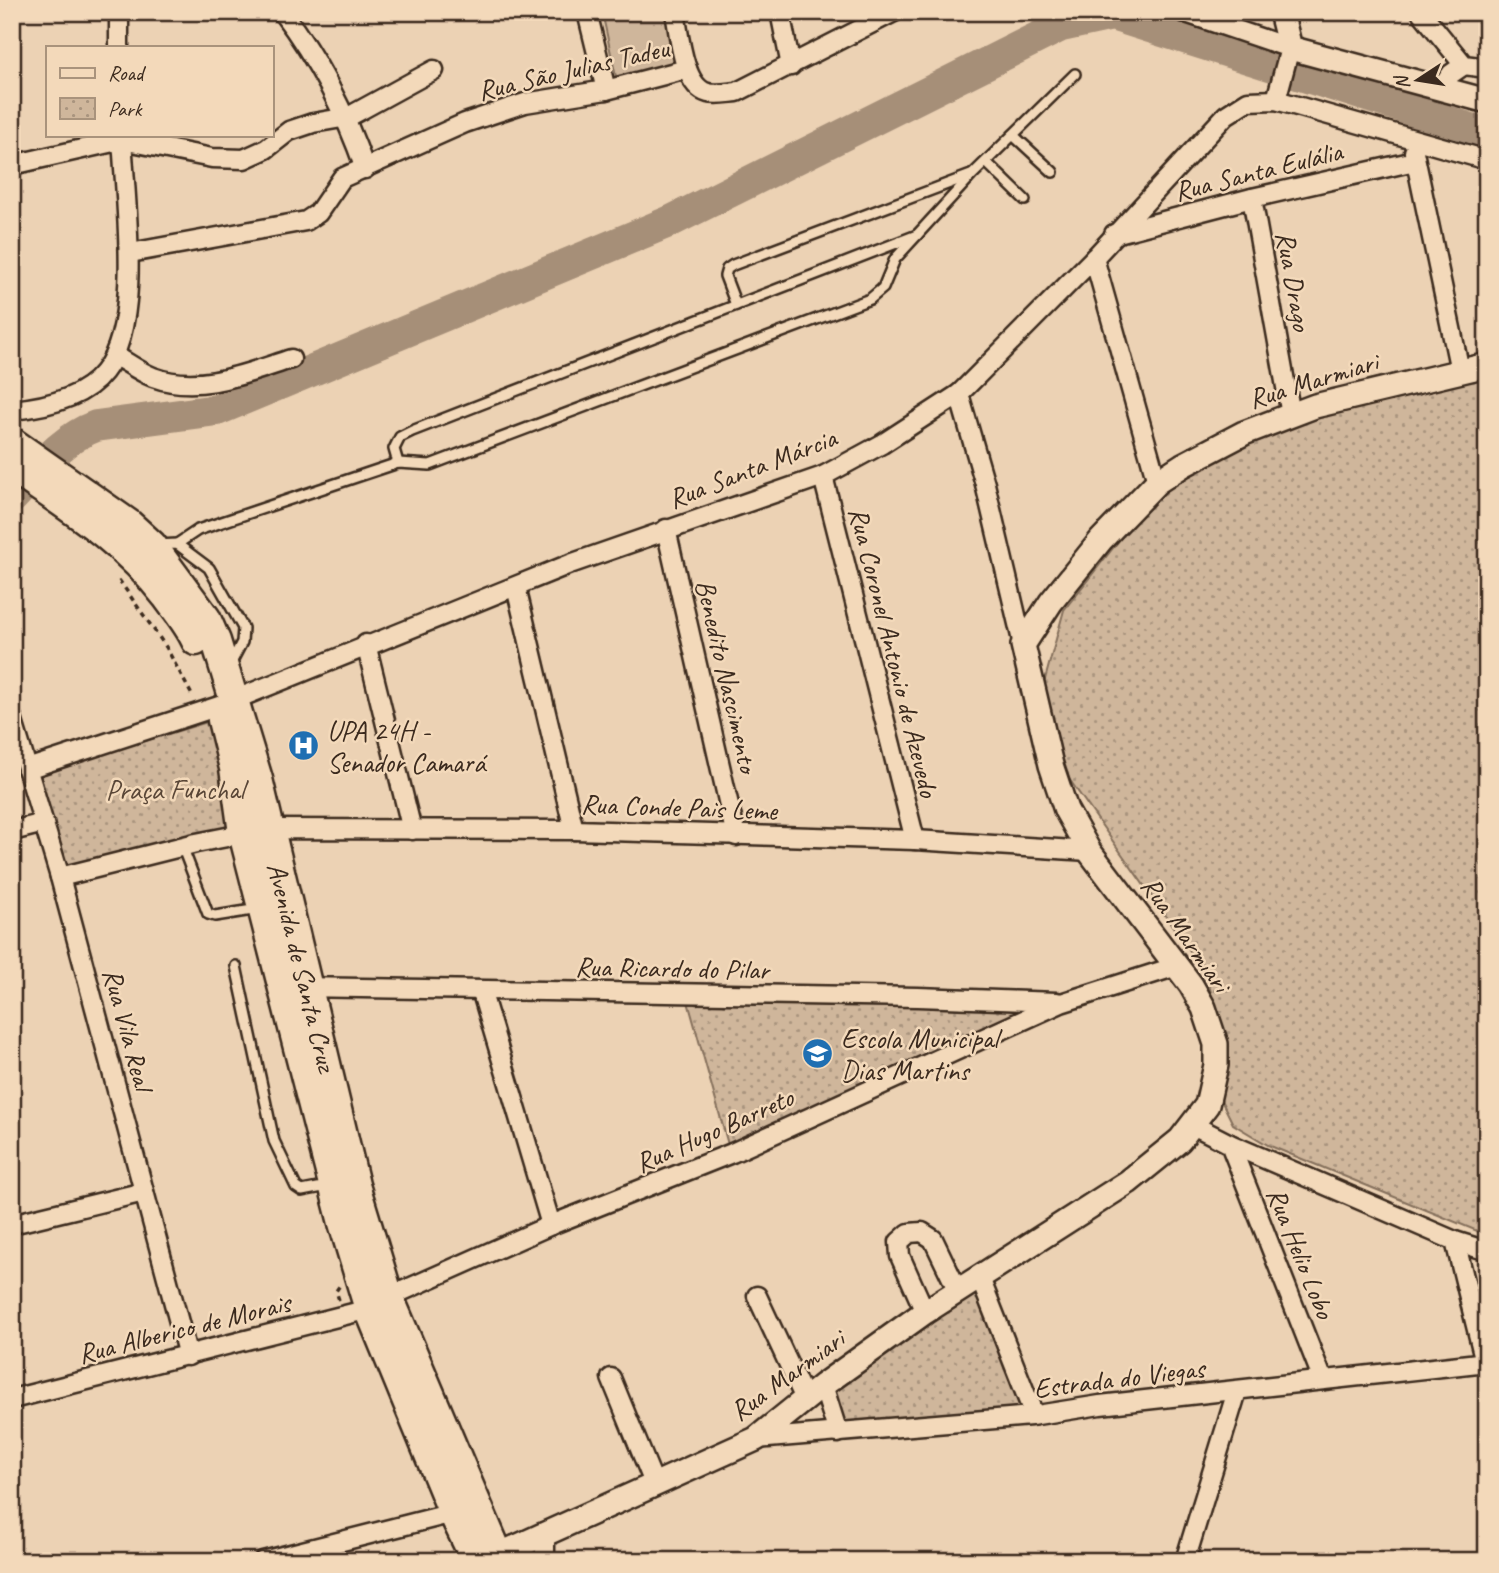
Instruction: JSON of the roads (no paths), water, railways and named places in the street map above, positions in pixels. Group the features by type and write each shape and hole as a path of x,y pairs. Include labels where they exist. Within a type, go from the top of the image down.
{"main road":[{"name":"Avenida de Santa Cruz","path":"15,457 57,487 157,584 191,629 227,702"},
{"name":"Avenida de Santa Cruz","path":"57,487 165,544 206,618 226,671 234,768 255,831 296,987 355,1185 379,1303 490,1560"},
{"name":"Avenida de Santa Cruz","path":"255,831 263,908 296,987 334,1185 453,1513 490,1560"}],"street":[{"path":"119,12 119,46"},
{"path":"282,12 325,75 348,117 365,169"},
{"path":"587,12 606,90"},
{"path":"675,12 687,69 695,85 705,93 737,92 791,66 876,17 894,12"},
{"path":"780,12 791,66"},
{"path":"1183,12 1290,52 1442,87 1487,101"},
{"path":"1282,12 1290,52 1279,93 1487,160"},
{"path":"1421,12 1464,65"},
{"path":"1442,87 1451,74 1464,65 1487,68"},
{"name":"Rua São Julias Tadeu","path":"130,253 306,220 318,213 335,184 498,110 559,96 606,90 687,69"},
{"path":"12,165 122,138 212,158 244,159 266,149 289,131 313,123 348,117 434,70"},
{"name":"Rua Santa Márcia","path":"227,702 366,644 666,528 823,476 882,444 958,394 1094,258 1226,115 1248,101 1279,93"},
{"path":"12,411 57,401 87,388 103,374 116,356 126,302 130,253 122,138"},
{"path":"1412,138 1460,371"},
{"name":"Rua Santa Eulália","path":"1114,234 1252,198 1415,161"},
{"name":"Rua Drago","path":"1252,198 1291,415"},
{"path":"1094,258 1157,482"},
{"path":"116,356 152,377 190,384 231,377 291,359"},
{"name":"Rua Marmiari","path":"490,1560 545,1532 756,1439 814,1392 925,1312 1128,1182 1165,1154 1194,1125 1207,1105 1212,1087 1216,1044 1204,1008 1177,966 1089,851 1066,810 1057,785 1023,645 1079,566 1130,508 1157,482 1183,465 1244,433 1344,397 1487,365"},
{"path":"958,394 981,471 1023,645"},
{"name":"Rua Coronel Antonio de Azevedo","path":"823,476 915,840"},
{"name":"Benedito Nascimento","path":"666,528 736,836"},
{"path":"516,587 574,830"},
{"path":"366,644 412,830"},
{"path":"27,769 227,702"},
{"name":"Rua Vila Real","path":"12,718 60,877 188,1356"},
{"path":"12,831 44,822"},
{"name":"Rua Conde Pais Leme","path":"255,831 574,830 915,840 1089,851"},
{"path":"60,877 182,846 255,831"},
{"name":"Rua Hugo Barreto","path":"379,1303 551,1225 732,1153 1060,1003 1177,966"},
{"name":"Rua Ricardo do Pilar","path":"296,987 482,993 918,997 1060,1003"},
{"path":"482,993 551,1225"},
{"path":"1194,1125 1230,1144 1455,1241 1487,1251"},
{"name":"Rua Helio Lobo","path":"1230,1144 1324,1380"},
{"path":"12,1224 144,1192"},
{"path":"925,1312 900,1255 899,1242 903,1237 922,1232 933,1239 958,1291"},
{"path":"1455,1241 1486,1362"},
{"path":"980,1278 1034,1415"},
{"path":"757,1296 838,1433"},
{"name":"Rua Alberico de Morais","path":"12,1399 188,1356 379,1303"},
{"name":"Estrada do Viegas","path":"756,1439 1034,1415 1113,1403 1486,1362"},
{"path":"611,1378 654,1483"},
{"path":"1185,1561 1237,1391"},
{"path":"263,1561 453,1513"},
{"path":"545,1532 545,1561"}],"lane":[{"path":"165,544 198,530 398,463 430,465 870,299 883,288 895,259 922,233 972,175 1075,74"},
{"path":"1013,135 1053,172"},
{"path":"986,162 1024,200"},
{"path":"736,305 725,276 727,269 733,265 972,175"},
{"path":"398,463 394,449 400,437 412,431 922,233"},
{"path":"182,846 208,914 215,916 263,908"},
{"path":"236,966 274,1141 292,1182 302,1191 334,1185"}],"waterway":[{"path":"12,498 60,447 96,426 217,410 671,221 1061,26 1112,15 1487,134"}],"place":[{"name":"UPA 24H - Senador Camará","path":"304,746"},
{"name":"Escola Municipal Dias Martins","path":"818,1054"}],"park label":[{"name":"Praça Funchal","path":"175,789"}]}
